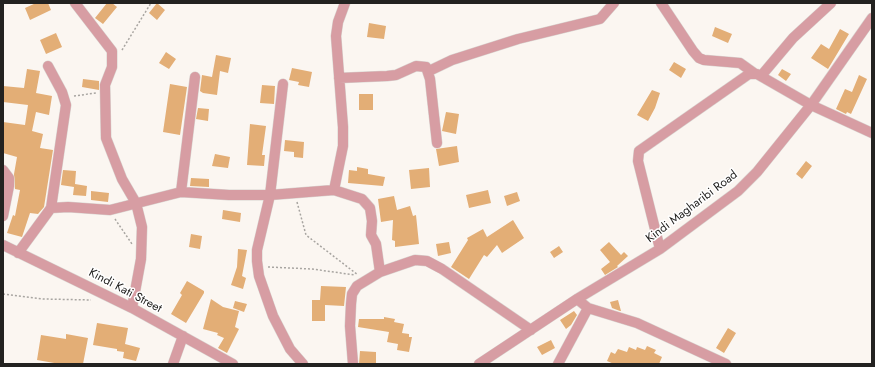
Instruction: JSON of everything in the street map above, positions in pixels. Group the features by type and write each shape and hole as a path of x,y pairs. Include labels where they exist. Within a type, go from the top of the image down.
{"street":[{"path":"75,3 109,45 113,59 112,67 105,85 106,138 122,179 136,203 142,227 141,259 132,308"},
{"path":"334,190 343,146 336,36 338,22 346,3"},
{"path":"429,71 452,60 518,39 600,19 614,3"},
{"path":"661,3 699,58 740,63 757,75 811,105 872,133"},
{"path":"660,249 638,161 639,151 741,79 757,75 831,3"},
{"name":"Kindi Magharibi Road","path":"479,364 577,299 660,249 738,191 757,172 811,105 872,18"},
{"path":"18,253 52,208 66,101 48,66"},
{"path":"339,78 396,75 416,66 424,66 429,71 436,143"},
{"path":"181,192 196,77"},
{"path":"284,84 270,195 257,250 258,267 273,316 290,349 303,364"},
{"path":"3,170 9,178 9,186 3,216"},
{"path":"52,208 68,207 110,210 181,192 230,195 270,195 334,190 362,199 370,208 372,221 371,236 376,244 380,272"},
{"name":"Kindi Kati Street","path":"4,248 18,253 113,298 233,364"},
{"path":"353,364 350,326 352,294 361,277 415,260 427,261 531,330"},
{"path":"577,299 588,308 637,323 726,364"},
{"path":"558,364 588,308"},
{"path":"173,364 183,336"}],"path":[{"path":"112,67 151,3"},
{"path":"66,101 79,94 105,92"},
{"path":"295,193 306,235 361,277"},
{"path":"110,210 141,259"},
{"path":"258,267 312,269 361,277"},
{"path":"3,294 68,301 113,298"}],"building":[{"path":"36,3 48,3 51,10 30,20 25,8"},
{"path":"107,3 112,3 117,7 103,24 95,18"},
{"path":"157,3 165,10 157,20 149,13"},
{"path":"369,23 386,26 384,39 367,37"},
{"path":"715,27 732,34 728,43 712,36"},
{"path":"840,29 849,34 828,69 811,58 821,44 829,49"},
{"path":"56,33 62,47 46,54 40,40"},
{"path":"166,52 176,59 169,69 159,63"},
{"path":"216,55 231,58 228,73 220,71 217,95 203,93 200,91 202,75 212,77"},
{"path":"674,62 686,69 681,78 669,70"},
{"path":"292,68 312,72 309,87 298,85 299,82 289,80"},
{"path":"27,69 40,71 36,93 52,96 49,115 36,112 32,131 43,134 40,148 53,150 44,207 38,214 30,213 22,237 7,233 13,215 15,216 20,190 15,189 14,174 17,157 3,153 3,122 25,125 28,105 3,102 3,86 24,88"},
{"path":"782,69 791,74 786,81 778,75"},
{"path":"859,75 867,79 851,114 847,112 846,114 836,109 845,89 852,92"},
{"path":"83,79 99,81 99,90 82,87"},
{"path":"170,84 187,87 180,135 163,132"},
{"path":"262,85 275,86 274,104 260,103"},
{"path":"652,90 660,93 655,108 648,121 637,115"},
{"path":"359,94 373,94 373,110 359,110"},
{"path":"198,108 209,109 208,121 196,119"},
{"path":"446,112 459,114 456,134 442,131"},
{"path":"250,124 266,126 262,155 265,155 264,166 247,165"},
{"path":"285,140 304,142 303,158 294,157 294,152 284,151"},
{"path":"457,146 459,162 439,166 436,149"},
{"path":"215,154 230,157 228,168 212,166"},
{"path":"806,161 812,166 802,179 796,174"},
{"path":"357,167 368,169 368,174 385,177 383,186 348,183 349,170 357,171"},
{"path":"429,168 430,187 411,189 409,170"},
{"path":"63,170 76,171 75,184 87,186 86,196 73,195 74,187 61,185"},
{"path":"191,178 209,179 209,187 190,186"},
{"path":"488,190 491,203 469,208 466,195"},
{"path":"91,191 109,193 108,202 91,200"},
{"path":"517,192 520,201 507,206 504,196"},
{"path":"394,196 397,210 410,206 413,216 416,215 419,244 395,247 395,241 392,240 393,220 381,222 378,199"},
{"path":"223,210 241,213 240,222 222,219"},
{"path":"513,220 524,238 502,253 497,245 487,257 484,255 469,279 451,267 468,240 467,238 483,229 487,237"},
{"path":"191,234 202,236 200,249 189,247"},
{"path":"449,242 451,253 438,256 436,244"},
{"path":"609,242 621,255 624,252 628,256 617,266 618,267 605,275 601,269 610,262 600,250"},
{"path":"559,246 563,252 554,258 550,252"},
{"path":"238,249 247,250 242,276 246,278 243,289 231,285 237,267"},
{"path":"187,281 204,291 204,293 186,323 171,314 182,295 180,293"},
{"path":"321,286 346,287 344,306 325,305 325,321 312,321 312,300 320,300"},
{"path":"211,299 223,307 239,311 235,327 239,329 227,353 218,348 224,338 217,335 218,333 203,329"},
{"path":"618,300 621,311 612,308 610,302"},
{"path":"235,301 247,304 244,312 233,308"},
{"path":"574,311 577,315 571,325 566,329 560,320"},
{"path":"384,317 395,319 394,322 404,324 402,333 409,334 409,337 412,337 409,352 397,350 398,344 387,342 389,332 358,327 359,319 384,319"},
{"path":"97,323 128,328 125,344 140,348 136,361 123,358 124,352 117,351 117,349 93,345"},
{"path":"728,328 736,333 724,353 716,348"},
{"path":"66,334 88,338 83,364 60,364 37,360 41,335 66,339"},
{"path":"551,340 555,348 542,355 537,347"},
{"path":"647,346 656,350 654,353 662,357 659,364 614,364 607,361 611,352 615,354 618,349 627,352 629,347 636,350 637,347 645,350"},
{"path":"360,351 376,352 376,364 359,364"}]}
